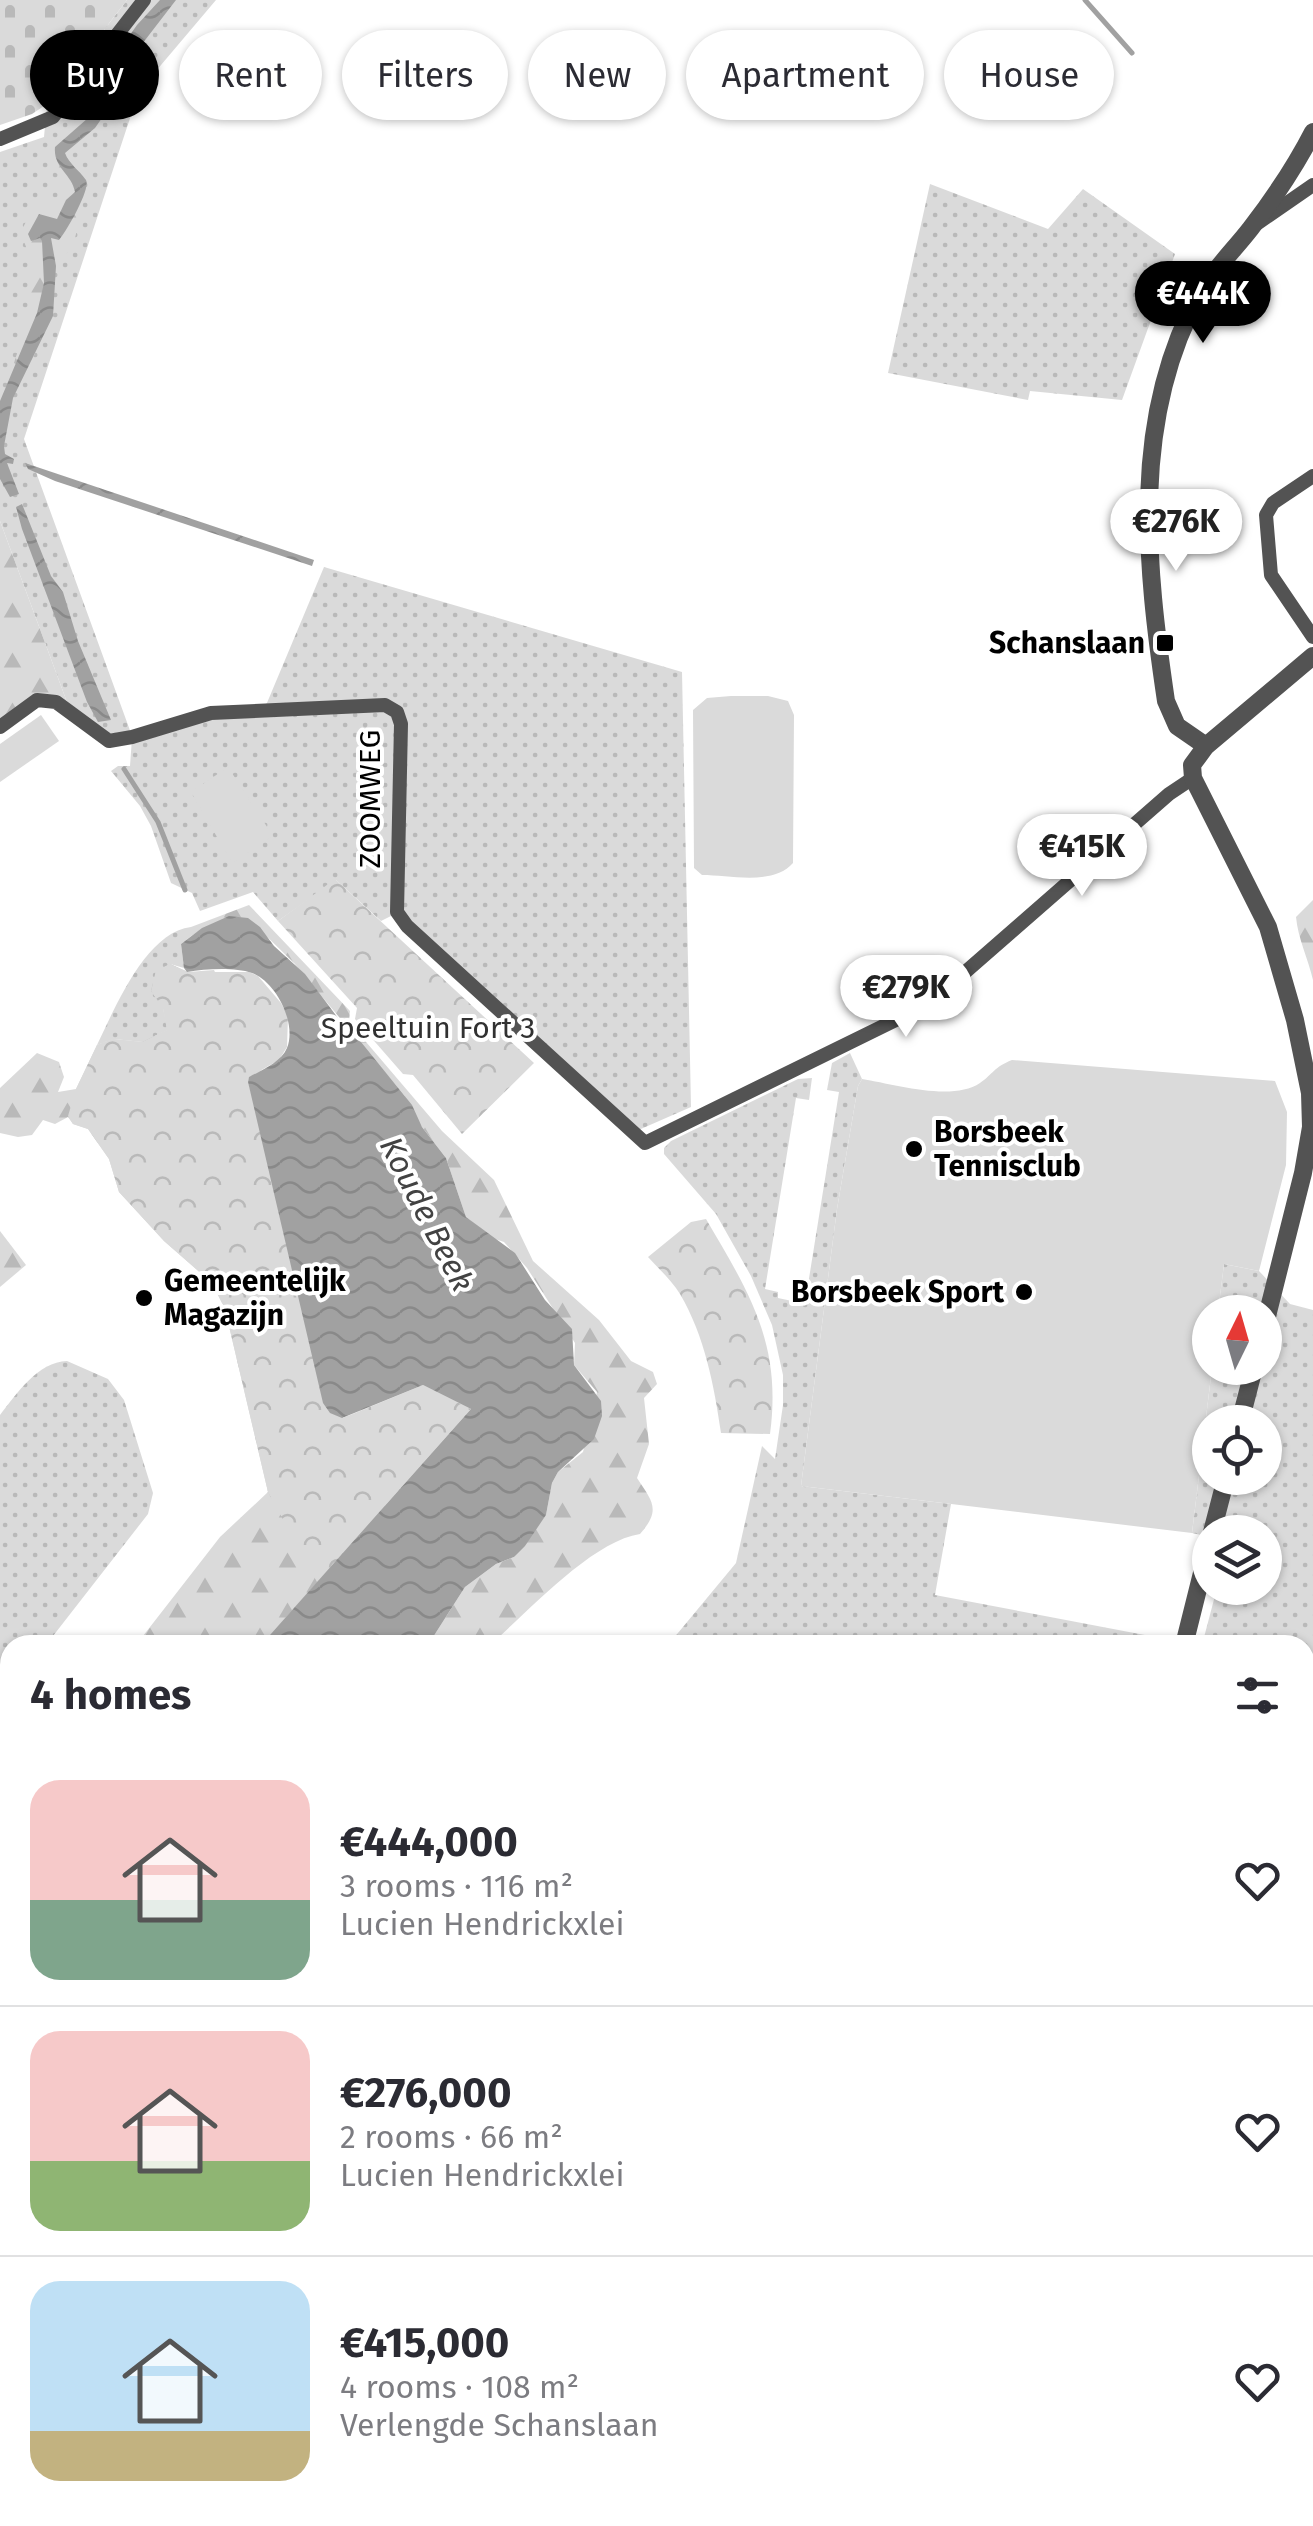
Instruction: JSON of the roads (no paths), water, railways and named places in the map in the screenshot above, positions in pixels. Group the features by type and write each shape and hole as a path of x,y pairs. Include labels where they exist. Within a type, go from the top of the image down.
{"street":[{"path":"0,139 53,118 144,0"},
{"path":"1206,746 1177,726 1166,702 1149,535 1148,476 1162,386 1190,313 1213,273 1253,226 1313,132"},
{"path":"1253,226 1313,185"},
{"path":"1313,476 1274,503 1266,515 1271,575 1313,637"},
{"path":"1272,1295 1304,1173 1312,1128 1310,1093 1295,1020 1268,927 1192,778 1192,765 1206,746 1313,656"},
{"name":"ZOOMWEG","path":"0,727 38,700 56,702 109,741 211,714 385,704 398,712 401,724 396,912 645,1143 910,1013 946,988 1192,778"},
{"path":"1186,1635 1194,1605"}],"water":[{"path":"160,0 176,0 153,30 133,30"},
{"path":"86,120 101,120 65,153 87,185 59,240 51,238 56,266 53,316 13,398 4,446 5,454 14,459 13,464 7,463 19,494 10,497 0,479 0,401 37,313 44,283 42,241 31,241 28,234 39,214 57,219 66,200 75,192 57,160 55,147"},
{"path":"25,463 314,560 312,566 55,481 28,469"},
{"path":"22,504 51,576 63,592 78,641 111,720 98,722 87,702 22,529 16,507"},
{"path":"229,916 248,918 305,974 412,1105 422,1127 446,1158 466,1217 515,1253 545,1300 572,1329 574,1365 601,1401 602,1416 594,1439 558,1472 546,1515 525,1546 465,1587 434,1635 270,1635 471,1409 423,1385 342,1418 330,1413 323,1403 248,1082 249,1077 271,1065 287,1048 287,1016 269,985 252,973 229,969 187,972 181,944 202,928"}],"waterway":[{"path":"1085,0 1132,53"},
{"name":"Koude Beek","path":"124,769 158,822 185,890"}],"place":[{"name":"Schanslaan","path":"1165,643"},
{"name":"Borsbeek Tennisclub","path":"914,1149"},
{"name":"Borsbeek Sport","path":"1024,1292"},
{"name":"Gemeentelijk Magazijn","path":"144,1298"}],"park label":[{"name":"Speeltuin Fort 3","path":"428,1028"}]}
